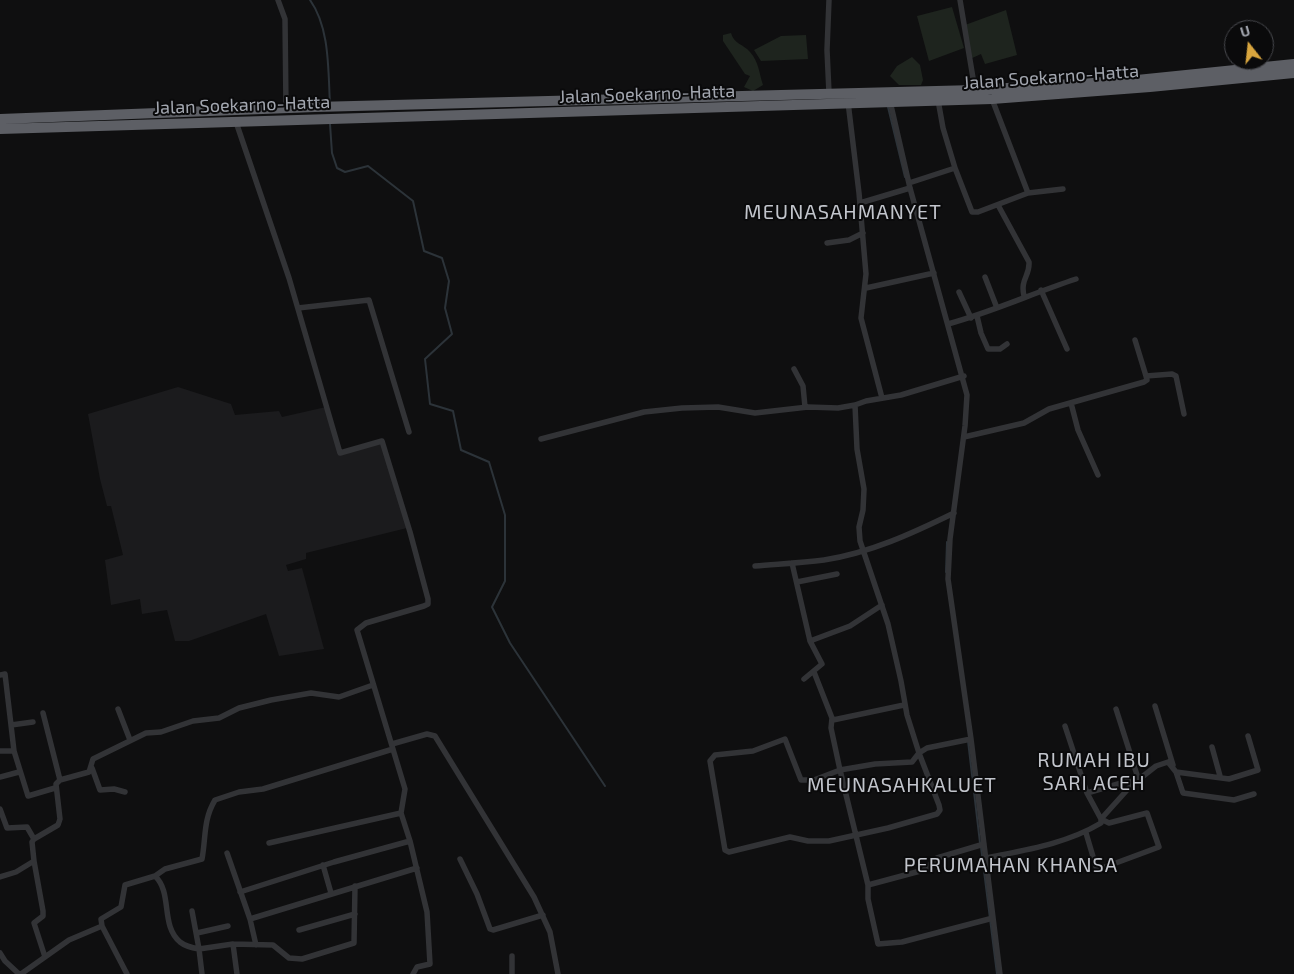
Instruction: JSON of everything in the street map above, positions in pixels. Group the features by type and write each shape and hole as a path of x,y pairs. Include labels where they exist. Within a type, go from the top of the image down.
{"highway":[{"name":"Jalan Soekarno-Hatta","path":"0,129 236,122 662,105 829,93 879,97 890,101 992,99 1209,81 1224,75 1294,64"},
{"name":"Jalan Soekarno-Hatta","path":"0,119 286,108 848,102 879,97 1066,86 1202,72 1224,75 1294,73"}],"street":[{"path":"278,0 285,18 286,108"},
{"path":"829,0 827,50 829,93"},
{"path":"960,0 975,90"},
{"path":"992,99 1028,193"},
{"path":"938,100 943,128 955,168 972,212 1028,193 1063,189"},
{"path":"890,101 908,187 931,274 948,324 967,395 964,437 950,539 948,579 981,845 986,858 1000,974"},
{"path":"848,102 863,233 866,288 861,318 882,398"},
{"path":"236,122 298,308 340,453 382,441 428,599 428,604 424,606 366,623 357,630 405,790 401,813 417,868 426,912 430,964 417,967 413,974"},
{"path":"860,203 908,187 955,168"},
{"path":"998,204 1028,262 1029,268 1022,284 1024,296"},
{"path":"827,243 849,240 863,233"},
{"path":"866,288 931,274"},
{"path":"985,277 997,308"},
{"path":"948,324 974,317 1024,296 1076,279"},
{"path":"1042,290 1067,349"},
{"path":"959,292 974,317 988,349 1000,350 1007,344"},
{"path":"298,308 369,300 409,432"},
{"path":"964,437 1024,423 1049,409 1144,382 1147,380 1135,340"},
{"path":"794,369 803,386 805,407"},
{"path":"1146,376 1172,374 1176,376 1184,414"},
{"path":"541,439 644,412 718,407 755,413 805,407 838,408 901,395 961,377"},
{"path":"1070,403 1078,430 1098,475"},
{"path":"855,405 857,450 864,489 859,534 862,550 882,605 902,681 904,704 920,752 937,798 939,812 856,836 829,841 808,841 790,837 729,852 725,850 710,761 712,757 721,753 754,751 784,739 801,780 814,780 840,770 875,764 908,763 915,760 920,752 927,748 969,740"},
{"path":"755,566 824,560 862,550 910,535 954,513"},
{"path":"792,563 810,641 822,664 804,679"},
{"path":"797,582 836,574"},
{"path":"810,641 850,626 882,605"},
{"path":"814,672 833,720 831,728 868,885 868,899 878,944 902,942 993,918"},
{"path":"0,674 5,674 14,751 28,796 55,788"},
{"path":"125,792 114,789 100,790 92,768 93,759 130,740 185,723 219,718 239,708 311,693 339,697 373,685"},
{"path":"833,720 904,704"},
{"path":"1155,706 1183,793 1234,800 1254,794"},
{"path":"118,709 130,740"},
{"path":"1116,709 1138,778"},
{"path":"42,713 60,780"},
{"path":"11,726 33,722"},
{"path":"1065,726 1087,793 1101,819 1108,823 1147,813 1159,846 1097,870 1086,833"},
{"path":"127,974 102,926 101,917 122,905 124,886 155,876 164,868 202,859 204,832 209,810 214,800 239,792 263,789 288,782 426,734 435,736 530,890 543,915 554,944 558,974"},
{"path":"1176,772 1220,776 1229,779 1258,770 1248,736"},
{"path":"1212,746 1220,776"},
{"path":"0,751 14,751"},
{"path":"1087,793 1138,778 1164,762 1173,765"},
{"path":"45,956 34,923 42,916 43,911 32,842 58,825 59,812 55,788 60,780 89,772 92,768"},
{"path":"0,777 20,772"},
{"path":"986,858 1035,848 1086,833 1101,823 1101,819 1138,778"},
{"path":"0,808 7,828 28,828 34,839"},
{"path":"269,843 401,813"},
{"path":"240,892 323,865 410,841"},
{"path":"868,885 924,870 938,858 981,845"},
{"path":"227,852 250,919 256,944"},
{"path":"460,859 478,894 490,929 493,930 543,915"},
{"path":"0,877 16,872 34,861"},
{"path":"323,865 331,893"},
{"path":"250,919 417,868"},
{"path":"155,876 162,882 165,890 167,912 178,940 184,945 199,949 233,944 273,945 284,955 294,959 334,951 354,943 355,886"},
{"path":"192,911 202,974"},
{"path":"299,930 354,914"},
{"path":"0,953 5,961 20,974 69,940 102,926"},
{"path":"197,933 228,926"},
{"path":"233,944 237,974"},
{"path":"512,956 512,974"}],"shaded area":[{"path":"952,7 964,48 929,61 917,16"},
{"path":"1006,10 1017,55 985,64 981,54 970,59 965,25"},
{"path":"731,33 736,42 750,52 757,64 763,85 753,91 744,87 750,76 745,74 723,41 723,35"},
{"path":"806,35 808,59 761,61 754,50 781,36"},
{"path":"912,57 920,65 923,80 921,85 899,85 890,76 897,66"},
{"path":"178,387 231,404 235,415 279,411 282,417 326,407 341,455 384,442 407,528 306,553 306,559 286,565 288,571 302,568 324,649 279,656 266,614 189,641 175,641 167,610 142,614 140,599 111,605 105,560 123,555 111,506 107,506 100,479 88,414"}],"waterway":[{"path":"310,0 317,11 325,36 330,104"},
{"path":"888,107 905,177"},
{"path":"330,124 332,153 337,168 345,172 368,166 413,201 424,251 442,258 449,281 445,308 452,334 425,359 430,404 453,411 461,450 489,462 505,515 505,581 492,607 510,643 605,786"},
{"path":"946,572 947,542"},
{"path":"968,741 980,843"},
{"path":"981,847 997,974"}],"district":[{"name":"MEUNASAHMANYET","path":"843,212"},
{"name":"RUMAH IBU SARI ACEH","path":"1094,772"},
{"name":"MEUNASAHKALUET","path":"902,785"},
{"name":"PERUMAHAN KHANSA","path":"1011,865"}]}
